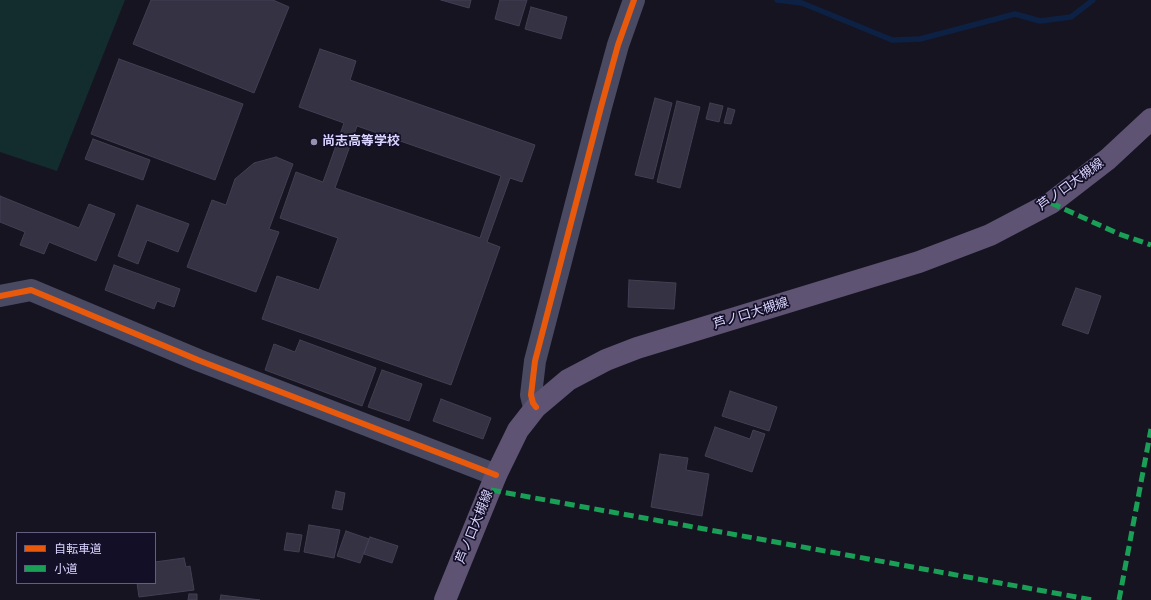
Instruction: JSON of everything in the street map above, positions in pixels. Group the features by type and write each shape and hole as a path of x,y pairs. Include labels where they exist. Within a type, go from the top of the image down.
{"main road":[{"name":"芦ノ口大槻線","path":"445,600 496,475 518,430 536,407 568,380 624,353 919,262 990,234 1051,203 1108,158 1151,119"}],"street":[{"path":"536,407 531,395 535,361 601,107 618,46 634,0"},
{"path":"0,296 31,290 198,360 496,475"}],"green space":[{"path":"0,0 125,0 57,171 0,152"}],"building":[{"path":"151,0 273,0 289,7 254,93 133,44"},
{"path":"441,0 471,0 469,8"},
{"path":"500,0 527,0 519,26 495,19"},
{"path":"531,7 567,17 561,39 525,29"},
{"path":"320,49 356,61 350,80 535,145 522,182 510,178 487,242 500,247 451,385 262,319 277,276 319,290 338,238 280,218 296,172 323,182 344,123 299,107","holes":["357,126 501,176 480,238 335,188"]},
{"path":"119,59 243,104 215,180 91,134"},
{"path":"655,98 672,103 653,179 635,175"},
{"path":"677,101 700,107 680,188 657,182"},
{"path":"710,103 723,106 719,122 706,119"},
{"path":"728,108 735,110 731,124 724,123"},
{"path":"93,139 150,160 143,180 85,159"},
{"path":"276,157 293,164 269,229 279,232 256,292 187,267 212,200 226,205 235,179 254,163"},
{"path":"0,196 79,228 89,204 115,214 96,261 49,242 44,254 20,245 25,232 0,222"},
{"path":"137,205 189,224 178,252 147,240 138,264 118,256"},
{"path":"114,265 180,289 174,307 157,301 154,309 105,290"},
{"path":"629,280 676,283 674,309 628,307"},
{"path":"1076,288 1101,296 1088,334 1062,325"},
{"path":"300,340 376,368 362,406 265,370 274,344 295,352"},
{"path":"382,370 422,384 409,421 368,407"},
{"path":"730,391 777,407 769,431 722,416"},
{"path":"441,399 491,418 483,439 433,421"},
{"path":"715,427 750,439 753,430 765,434 752,472 705,456"},
{"path":"660,454 688,458 686,470 709,474 702,516 651,507"},
{"path":"336,491 345,493 342,510 332,508"},
{"path":"309,525 340,530 334,558 304,552"},
{"path":"346,531 369,539 360,563 337,556"},
{"path":"287,533 302,535 299,552 284,550"},
{"path":"370,537 398,546 392,563 364,554"},
{"path":"184,558 186,567 190,566 194,590 139,597 137,584 156,584 156,562"},
{"path":"189,594 197,594 197,600 188,600"},
{"path":"221,595 260,600 220,600"}],"waterway":[{"path":"777,0 802,3 892,40 920,39 1015,14 1040,21 1071,17 1093,0"}],"marked path":[{"path":"1051,203 1119,234 1151,245"},
{"path":"1119,600 1151,429"},
{"path":"491,490 1093,600"}],"cycle path":[{"path":"536,407 533,403 531,395 535,361 618,45 634,0"},
{"path":"0,296 31,290 198,360 496,475"}],"place":[{"name":"尚志高等学校","path":"314,142"}]}
